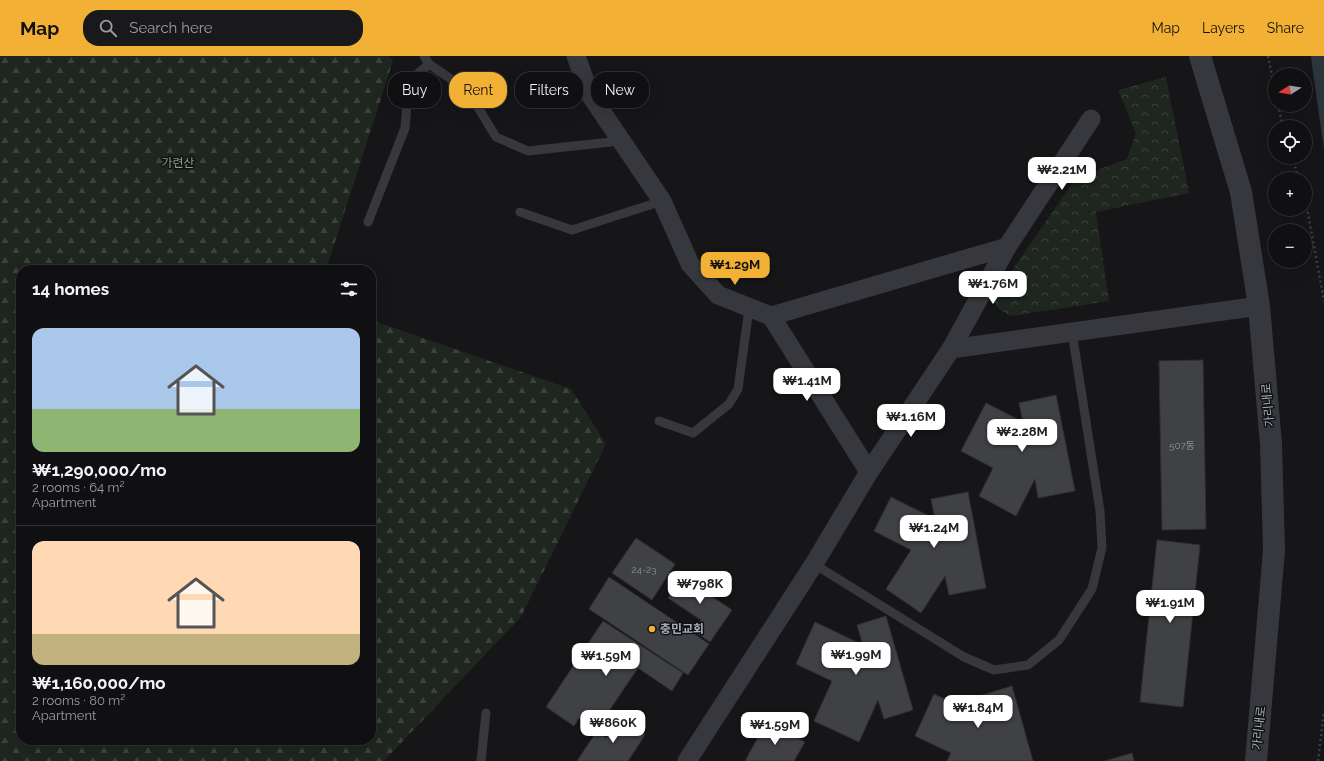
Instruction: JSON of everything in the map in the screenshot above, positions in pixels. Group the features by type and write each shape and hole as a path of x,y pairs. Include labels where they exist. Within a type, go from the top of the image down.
{"street":[{"path":"576,56 589,93 662,201 690,264 718,295 749,309 772,316 1007,247"},
{"name":"가리내로","path":"1200,56 1241,192 1259,306 1271,444 1274,550 1256,761"},
{"path":"687,761 814,564 869,472 951,350 1007,247 1091,119"},
{"path":"951,350 1259,306"},
{"path":"772,316 869,472"}],"lane":[{"path":"368,222 405,128 409,81 427,60 468,91 496,137 528,151 620,141"},
{"path":"520,212 572,230 662,201"},
{"path":"659,421 693,433 729,404 738,389 749,309"},
{"path":"814,564 964,657 994,670 1028,665 1059,640 1092,589 1102,548 1100,511 1072,332"},
{"path":"481,761 486,713"}],"path":[{"path":"1268,56 1270,68"},
{"path":"1308,216 1324,301"},
{"path":"1318,761 1324,711"}],"green space":[{"name":"가련산","path":"0,56 389,56 393,61 389,72 388,72 388,77 328,265 16,265 16,745 376,745 376,322 571,389 606,444 521,617 384,761 0,761"},
{"path":"1166,77 1189,193 1096,212 1109,301 1011,316 999,309 992,299 1076,178 1127,159 1136,133 1118,90"}],"shaded area":[{"path":"1311,56 1324,56 1324,150 1312,65"}],"building":[{"path":"1203,360 1206,529 1162,530 1159,361"},
{"path":"1056,395 1075,491 1038,498 1035,479 1016,516 979,496 993,468 961,451 986,403 1023,422 1019,403"},
{"path":"968,492 986,588 949,595 945,576 921,613 886,589 911,550 874,531 891,497 935,519 931,499"},
{"path":"636,538 675,564 652,600 612,573"},
{"path":"1157,540 1200,545 1183,707 1140,702"},
{"path":"686,571 708,586 704,591 732,610 710,642 694,631 701,620 668,598"},
{"path":"609,577 709,644 688,675 589,609"},
{"path":"886,616 913,710 884,719 878,700 859,742 814,721 832,681 796,664 815,622 863,645 857,625"},
{"path":"603,621 683,673 672,691 638,668 596,730 579,718 574,726 546,707"},
{"path":"1012,686 1033,761 947,761 951,753 915,736 934,694 981,716 976,697"},
{"path":"619,718 645,735 628,761 577,761 597,731 606,738"},
{"path":"767,721 805,742 794,761 745,761"},
{"path":"1132,753 1134,761 1105,761"}],"place":[{"name":"충민교회","path":"652,629"}]}
